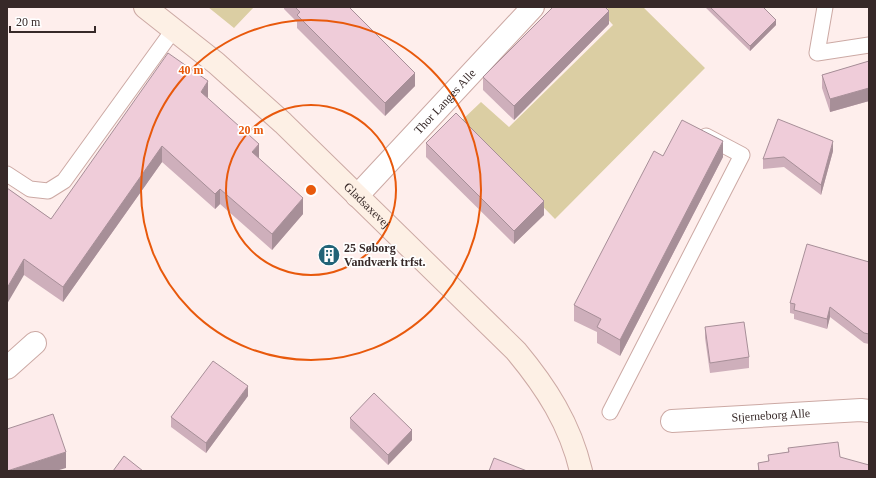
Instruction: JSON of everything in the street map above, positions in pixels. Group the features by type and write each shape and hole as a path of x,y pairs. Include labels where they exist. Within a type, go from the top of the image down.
{"street":[{"name":"Gladsaxevej","path":"146,7 174,29 283,123 516,351 539,379 556,406 576,448 581,471"},
{"name":"Thor Langes Alle","path":"356,196 533,7"},
{"path":"7,368 35,343"},
{"name":"Stjerneborg Alle","path":"672,421 861,410 869,411"}],"lane":[{"path":"825,7 817,53 869,45"},
{"path":"7,174 30,189 48,191 64,181 174,29"},
{"path":"610,412 742,155 701,133"}],"shaded area":[{"path":"208,7 254,7 234,28"},
{"path":"610,7 643,7 705,68 555,219 460,122 481,102 509,127 613,25 601,12"}],"building":[{"path":"295,7 349,7 415,73 385,103 297,15 300,12"},
{"path":"553,7 605,7 609,11 514,106 483,77"},
{"path":"710,7 763,7 776,20 750,46"},
{"path":"168,53 208,81 201,92 259,144 252,152 303,198 272,234 220,189 215,194 162,146 63,287 24,259 7,288 7,188 51,219"},
{"path":"869,61 869,88 830,99 822,75"},
{"path":"456,113 544,201 514,231 426,143"},
{"path":"778,119 833,141 821,185 784,157 763,159"},
{"path":"682,120 723,141 620,340 597,327 601,319 574,305 654,151 663,156"},
{"path":"807,244 869,262 869,334 864,333 830,307 827,319 794,310 795,304 790,303"},
{"path":"744,322 749,357 710,363 705,327"},
{"path":"213,361 248,386 206,443 171,417"},
{"path":"374,393 412,430 388,455 350,418"},
{"path":"53,414 66,452 7,471 7,429"},
{"path":"838,442 840,457 869,465 869,471 759,471 758,463 769,461 768,455 789,452 788,448"},
{"path":"124,456 143,471 113,471"},
{"path":"494,458 527,471 489,471"}],"place":[{"name":"25 Søborg Vandværk trfst.","path":"329,255"}]}
